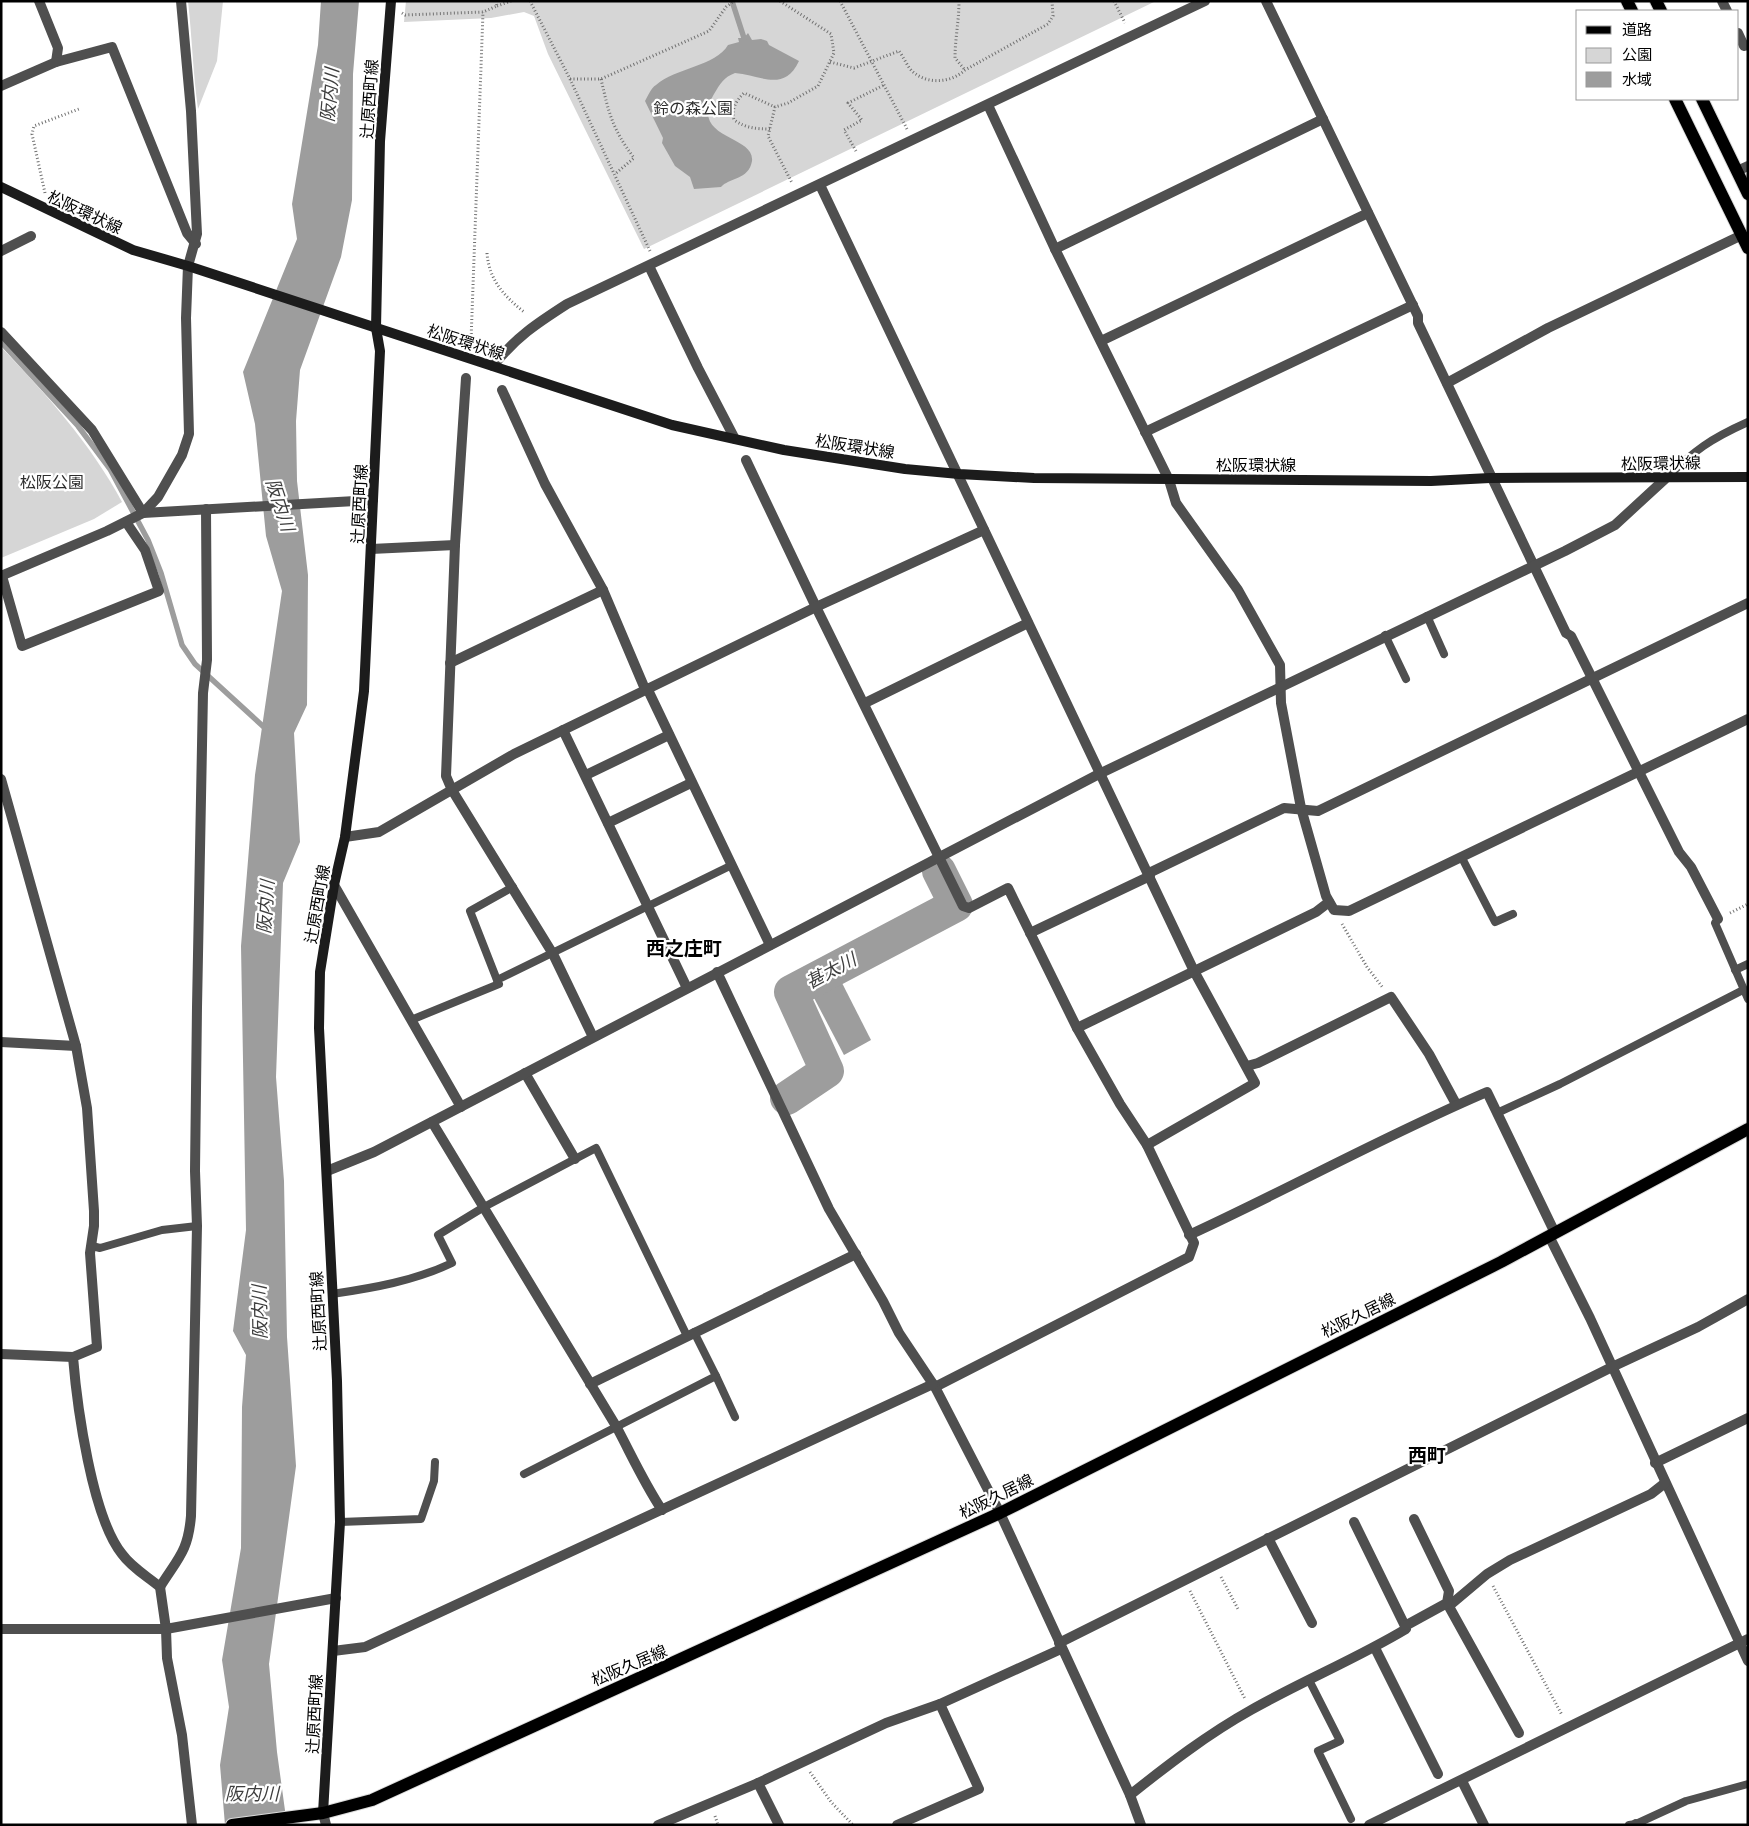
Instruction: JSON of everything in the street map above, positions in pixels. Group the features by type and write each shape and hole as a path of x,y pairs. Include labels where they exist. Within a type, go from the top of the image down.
{"main road":[{"name":"辻原西町線","path":"325,1819 340,1522 337,1382 319,1028 320,981 334,885 345,836 364,690 380,351 376,328 380,141 392,1"},
{"path":"1675,100 1748,248"},
{"path":"1703,100 1742,168 1748,194"},
{"name":"松阪環状線","path":"1,188 133,250 188,266 672,425 823,457 959,474 1169,480 1431,481 1490,478 1748,478"},
{"name":"松阪久居線","path":"232,1825 308,1815 325,1819 372,1800 1000,1513 1396,1316 1748,1129"}],"street":[{"path":"39,1 58,48 56,62"},
{"path":"127,521 144,550 159,591 22,646 2,576 142,513 162,491 182,455 189,434 186,318 188,266 196,244 191,111 181,1"},
{"path":"493,366 515,340 567,304 1205,1"},
{"path":"1266,1 1413,305 1418,316 1418,322 1478,448 1490,478 1566,633 1571,636 1679,852 1691,867 1718,919"},
{"path":"1739,35 1744,46 1748,45"},
{"path":"1,86 56,62 112,46 186,233 196,244"},
{"path":"988,105 1055,249 1169,480 1176,503 1238,590 1280,666 1281,703 1301,808 1331,906"},
{"path":"1055,249 1323,119"},
{"path":"820,185 959,474 1099,774 1150,875 1194,971 1255,1083 1147,1145"},
{"path":"1101,341 1368,213"},
{"path":"1447,384 1548,328 1742,235"},
{"path":"1,250 31,236"},
{"path":"650,266 698,368 735,439"},
{"path":"1144,432 1413,305"},
{"path":"1,332 92,430 142,513"},
{"path":"466,378 455,546 446,776 452,790 513,887 552,954 594,1037"},
{"path":"502,390 545,484 603,590 646,689 770,945"},
{"path":"333,1651 365,1647 934,1385 1189,1258 1194,1244 1147,1145 1120,1104 1077,1028 1008,888 969,908 963,906 865,703 860,699 746,460"},
{"path":"327,1171 374,1152 1099,774 1615,525 1666,479"},
{"path":"142,513 374,500"},
{"path":"160,1587 182,1554 189,1539 197,1226 195,1171 197,1007 204,688 207,660 208,508"},
{"path":"345,836 379,832 514,754 816,607 984,530"},
{"path":"371,549 455,546"},
{"path":"450,663 603,590"},
{"path":"1030,932 1284,808 1318,811 1748,603"},
{"path":"865,703 1028,623"},
{"path":"1077,1028 1316,912 1331,906 1349,911 1748,719"},
{"path":"564,730 686,988"},
{"path":"586,775 669,735"},
{"path":"1,779 76,1046 88,1117 94,1211 90,1253 98,1347 73,1358 1,1354"},
{"path":"608,823 691,783"},
{"path":"334,885 461,1106"},
{"path":"716,972 829,1209 899,1333 934,1385 1000,1513 1130,1794 1138,1824"},
{"path":"1247,1066 1258,1063 1391,997 1429,1054 1456,1104"},
{"path":"1,1042 76,1046"},
{"path":"525,1073 575,1159"},
{"path":"1189,1235 1456,1104 1487,1092 1664,1483 1744,1641 1748,1661"},
{"path":"432,1122 616,1426 640,1469 642,1478 662,1510"},
{"path":"590,1384 856,1254"},
{"path":"658,1825 758,1783 886,1723 940,1704 1060,1646 1268,1538 1612,1367 1698,1327 1748,1299"},
{"path":"73,1358 89,1459 102,1517 122,1555 160,1587 166,1629 167,1658 182,1734 192,1825"},
{"path":"1655,1463 1748,1418"},
{"path":"1405,1626 1448,1604 1487,1574 1510,1560 1651,1494 1664,1483"},
{"path":"1414,1519 1449,1591 1448,1604 1519,1733"},
{"path":"1130,1794 1187,1750 1251,1710 1375,1648 1406,1629 1354,1522"},
{"path":"1268,1538 1312,1623"},
{"path":"1,1630 166,1629 336,1598"},
{"path":"1369,1825 1744,1641"},
{"path":"1375,1648 1438,1774"},
{"path":"898,1825 979,1789 940,1704"},
{"path":"1462,1781 1484,1825"},
{"path":"758,1783 779,1825"}],"lane":[{"path":"1666,479 1699,448 1713,438 1748,422"},
{"path":"1427,616 1444,654"},
{"path":"1385,635 1406,679"},
{"path":"1462,858 1495,922 1513,914"},
{"path":"497,980 732,865"},
{"path":"411,1020 499,984 470,911 513,887"},
{"path":"1718,919 1715,923 1720,939 1748,999"},
{"path":"1735,970 1748,964"},
{"path":"1497,1114 1569,1080 1743,990"},
{"path":"332,1294 371,1289 408,1280 452,1264 438,1235 484,1207 596,1148 690,1334 716,1376 735,1417"},
{"path":"92,1246 100,1248 162,1230 197,1226"},
{"path":"524,1474 716,1376"},
{"path":"340,1522 421,1519 434,1481 435,1462"},
{"path":"1309,1680 1340,1741 1318,1751 1351,1818"},
{"path":"1634,1824 1686,1802 1748,1784"}],"path":[{"path":"496,1 497,6"},
{"path":"402,12 405,15 483,12 511,1"},
{"path":"530,1 570,79 651,251"},
{"path":"570,79 601,78 709,31 726,7 734,1"},
{"path":"770,129 752,129 734,120 732,112 736,100 744,93 775,107 788,103 818,86 834,53 831,34 780,1"},
{"path":"840,1 907,129"},
{"path":"959,1 955,58 965,70"},
{"path":"830,62 854,68 899,50 912,71 934,81 957,78 965,70 1048,24 1053,16 1052,1"},
{"path":"1114,1 1125,23"},
{"path":"471,341 483,12"},
{"path":"601,78 609,118 617,134 634,158 615,174"},
{"path":"857,153 844,130 862,120 848,103 884,85"},
{"path":"775,107 768,136 792,182"},
{"path":"50,212 32,134 34,126 79,109"},
{"path":"487,254 488,264 497,286 507,298 524,312"},
{"path":"1718,919 1748,904"},
{"path":"1331,906 1367,967 1391,997"},
{"path":"1215,1565 1238,1609"},
{"path":"1487,1574 1568,1726"},
{"path":"1185,1582 1251,1710"},
{"path":"802,1761 831,1802 853,1825"}],"green space":[{"path":"188,1 223,1 217,61 198,109 195,82"},
{"name":"鈴の森公園","path":"406,1 1156,1 644,249 548,54 534,16 524,12 491,18 404,22"},
{"name":"松阪公園","path":"1,347 67,420 110,480 122,502 94,519 1,558"}],"water":[{"name":"阪内川","path":"321,1 359,1 353,74 352,200 341,257 300,370 296,421 297,481 308,575 307,705 294,733 300,842 283,883 276,1077 284,1181 287,1337 296,1466 269,1664 277,1752 287,1825 225,1825 220,1765 229,1707 222,1660 241,1548 242,1407 246,1355 233,1331 246,1230 241,946 255,775 282,591 266,536 255,424 243,372 297,239 292,204 318,45"},
{"path":"748,33 752,40 761,39 767,41 769,45 799,61 793,71 786,77 779,79 762,79 735,73 723,81 714,94 708,109 709,120 724,135 744,146 750,152 752,161 747,172 721,187 694,189 690,177 675,166 662,143 663,138 645,101 654,86 664,79 714,58 728,45 739,42 738,38 744,38"},
{"path":"841,981 871,1040 844,1055 813,996"}],"waterway":[{"path":"732,1 744,38"},
{"path":"1,342 78,426 110,469 148,540 161,573 182,645 195,664 266,729"},
{"name":"甚太川","path":"787,1098 827,1071 791,992 956,905 939,871"}],"district":[{"name":"西之庄町","path":"684,948"},
{"name":"西町","path":"1427,1455"}]}
